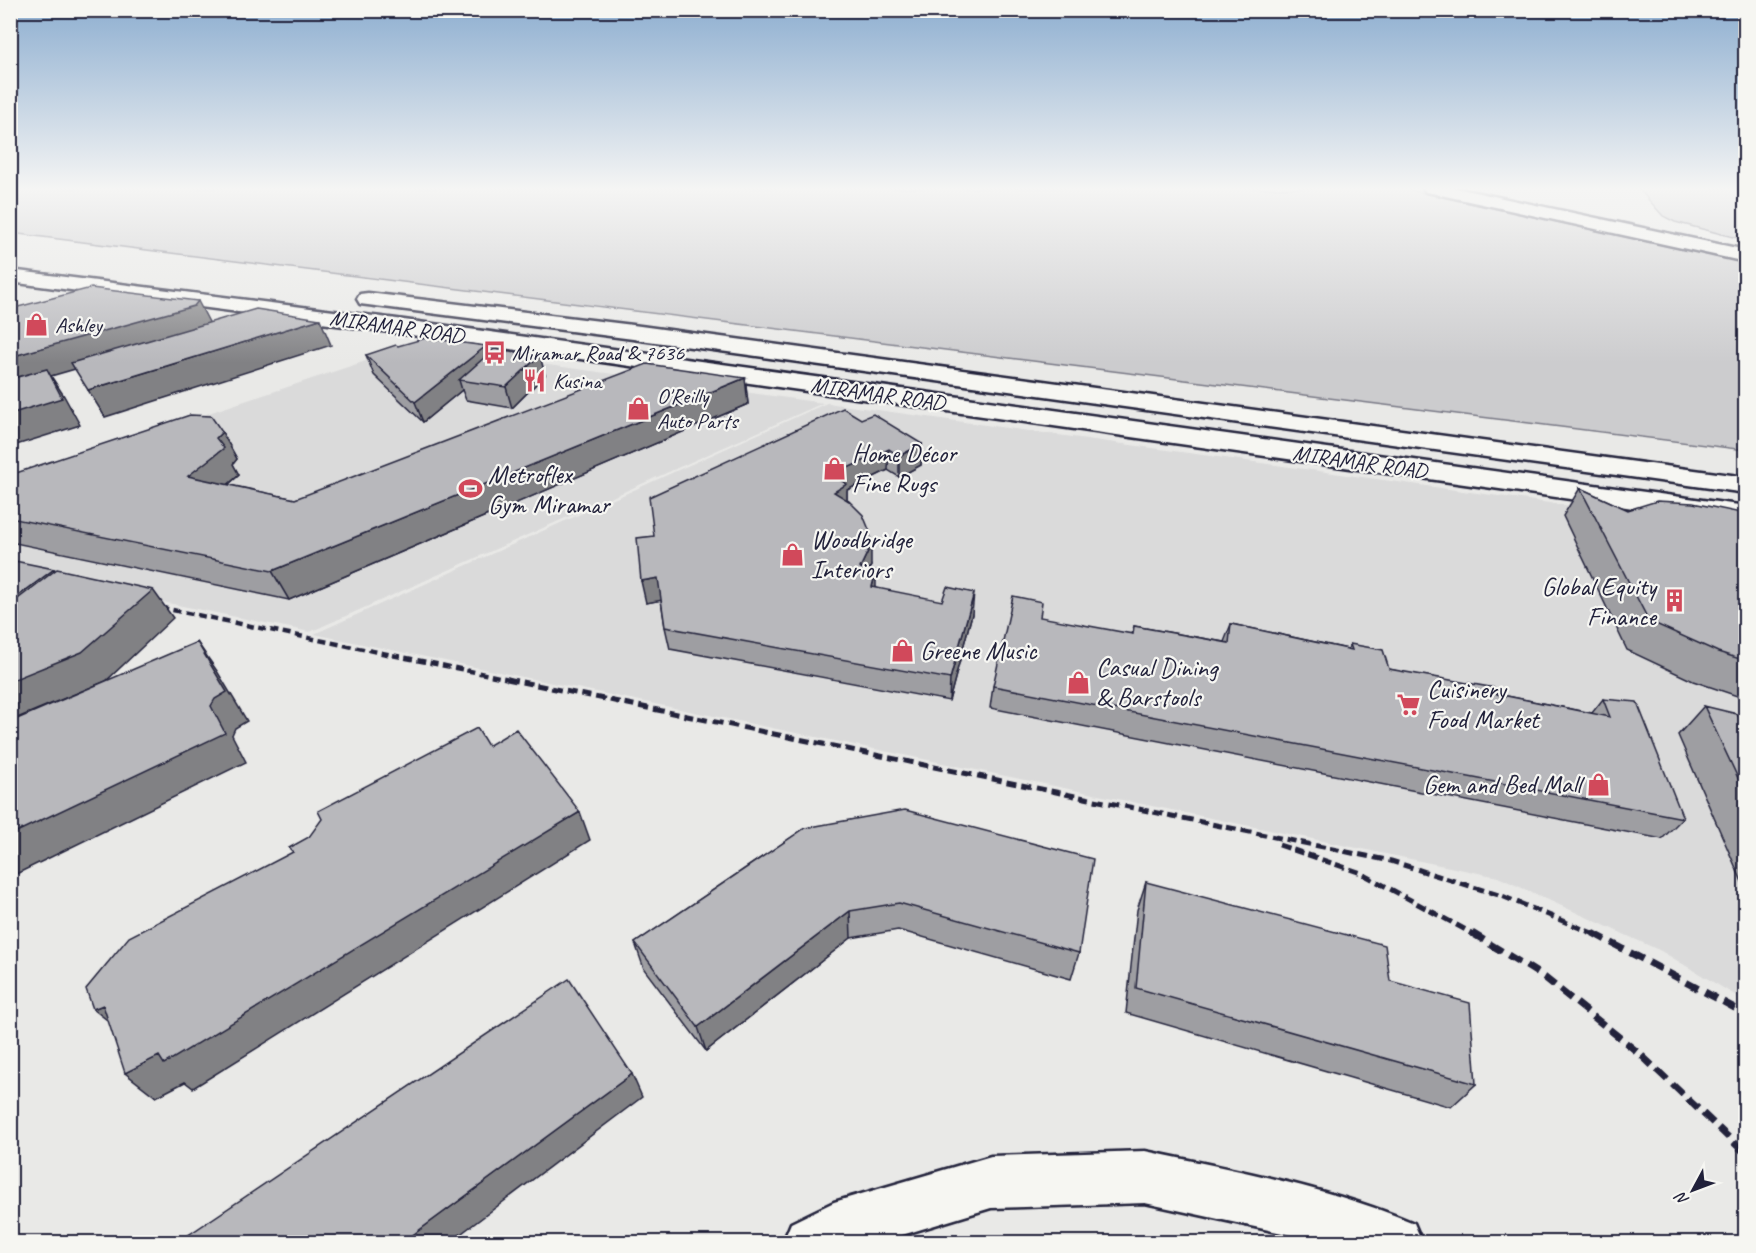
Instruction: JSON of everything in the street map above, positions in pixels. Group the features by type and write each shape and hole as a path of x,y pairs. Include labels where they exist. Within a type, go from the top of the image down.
{"main road":[{"path":"1702,246 1746,256"},
{"name":"MIRAMAR ROAD","path":"10,255 642,333 1746,484"},
{"name":"MIRAMAR ROAD","path":"10,276 350,320 1746,515"},
{"path":"810,1242 834,1229 991,1182 1145,1177 1291,1209 1395,1242"}],"shaded area":[{"path":"119,246 1669,246 1745,263 1745,450"},
{"path":"411,346 823,403 310,632 11,571 10,479"},
{"path":"827,403 1745,530 1745,1001 1661,951 1498,877 314,634"}],"building":[{"path":"91,288 198,301 194,306 10,357 10,309"},
{"path":"256,309 320,319 88,390 71,363"},
{"path":"426,338 486,346 415,402 366,355"},
{"path":"494,349 540,355 506,387 459,380"},
{"path":"647,364 745,378 272,571 10,518 10,475 190,415 211,416 222,432 216,438 224,448 188,476 295,499"},
{"path":"47,369 62,398 10,414 10,379"},
{"path":"843,408 861,419 873,414 922,444 899,456 889,449 832,475 847,484 834,492 849,501 863,515 870,532 871,545 860,568 876,571 872,587 942,601 947,587 974,593 950,679 665,627 658,578 641,581 637,538 654,536 649,497"},
{"name":"Global Equity Finance","path":"1580,488 1628,510 1657,501 1693,503 1746,514 1746,661 1718,652 1649,621"},
{"path":"10,560 54,569 10,602"},
{"path":"57,569 153,590 82,652 10,681 10,605"},
{"path":"1013,596 1042,602 1040,617 1133,634 1134,626 1229,643 1231,624 1352,650 1350,644 1383,650 1389,669 1495,688 1497,694 1610,717 1603,699 1637,702 1683,818 993,686"},
{"path":"197,642 227,692 215,699 211,706 225,733 10,835 10,722"},
{"path":"1704,706 1737,714 1746,729 1746,795"},
{"path":"477,728 488,746 516,729 580,812 164,1064 159,1056 125,1073 103,1005 93,1009 86,989 129,937 293,852 289,848 309,837 322,819 318,811"},
{"path":"905,810 1093,859 1079,953 899,903 850,911 698,1027 635,943 805,828"},
{"path":"1146,882 1385,945 1390,981 1470,1003 1476,1084 1136,988"},
{"path":"569,979 632,1074 403,1242 178,1242"}],"railway":[{"path":"148,605 514,680"},
{"path":"507,679 1391,861 1502,896 1596,935"},
{"path":"1279,845 1361,873 1475,935"},
{"path":"1472,933 1544,977 1640,1054 1746,1154"},
{"path":"1596,935 1746,1014"}],"place":[{"name":"Ashley","path":"37,324"},
{"name":"Miramar Road & 7636","path":"494,352"},
{"name":"Kusina","path":"535,380"},
{"name":"O'Reilly Auto Parts","path":"639,408"},
{"name":"Home Décor Fine Rugs","path":"834,468"},
{"name":"Metroflex Gym Miramar","path":"470,489"},
{"name":"Woodbridge Interiors","path":"793,554"},
{"name":"Global Equity Finance","path":"1674,601"},
{"name":"Greene Music","path":"902,650"},
{"name":"Casual Dining & Barstools","path":"1078,682"},
{"name":"Cuisinery Food Market","path":"1409,704"},
{"name":"Gem and Bed Mall","path":"1599,784"}]}
